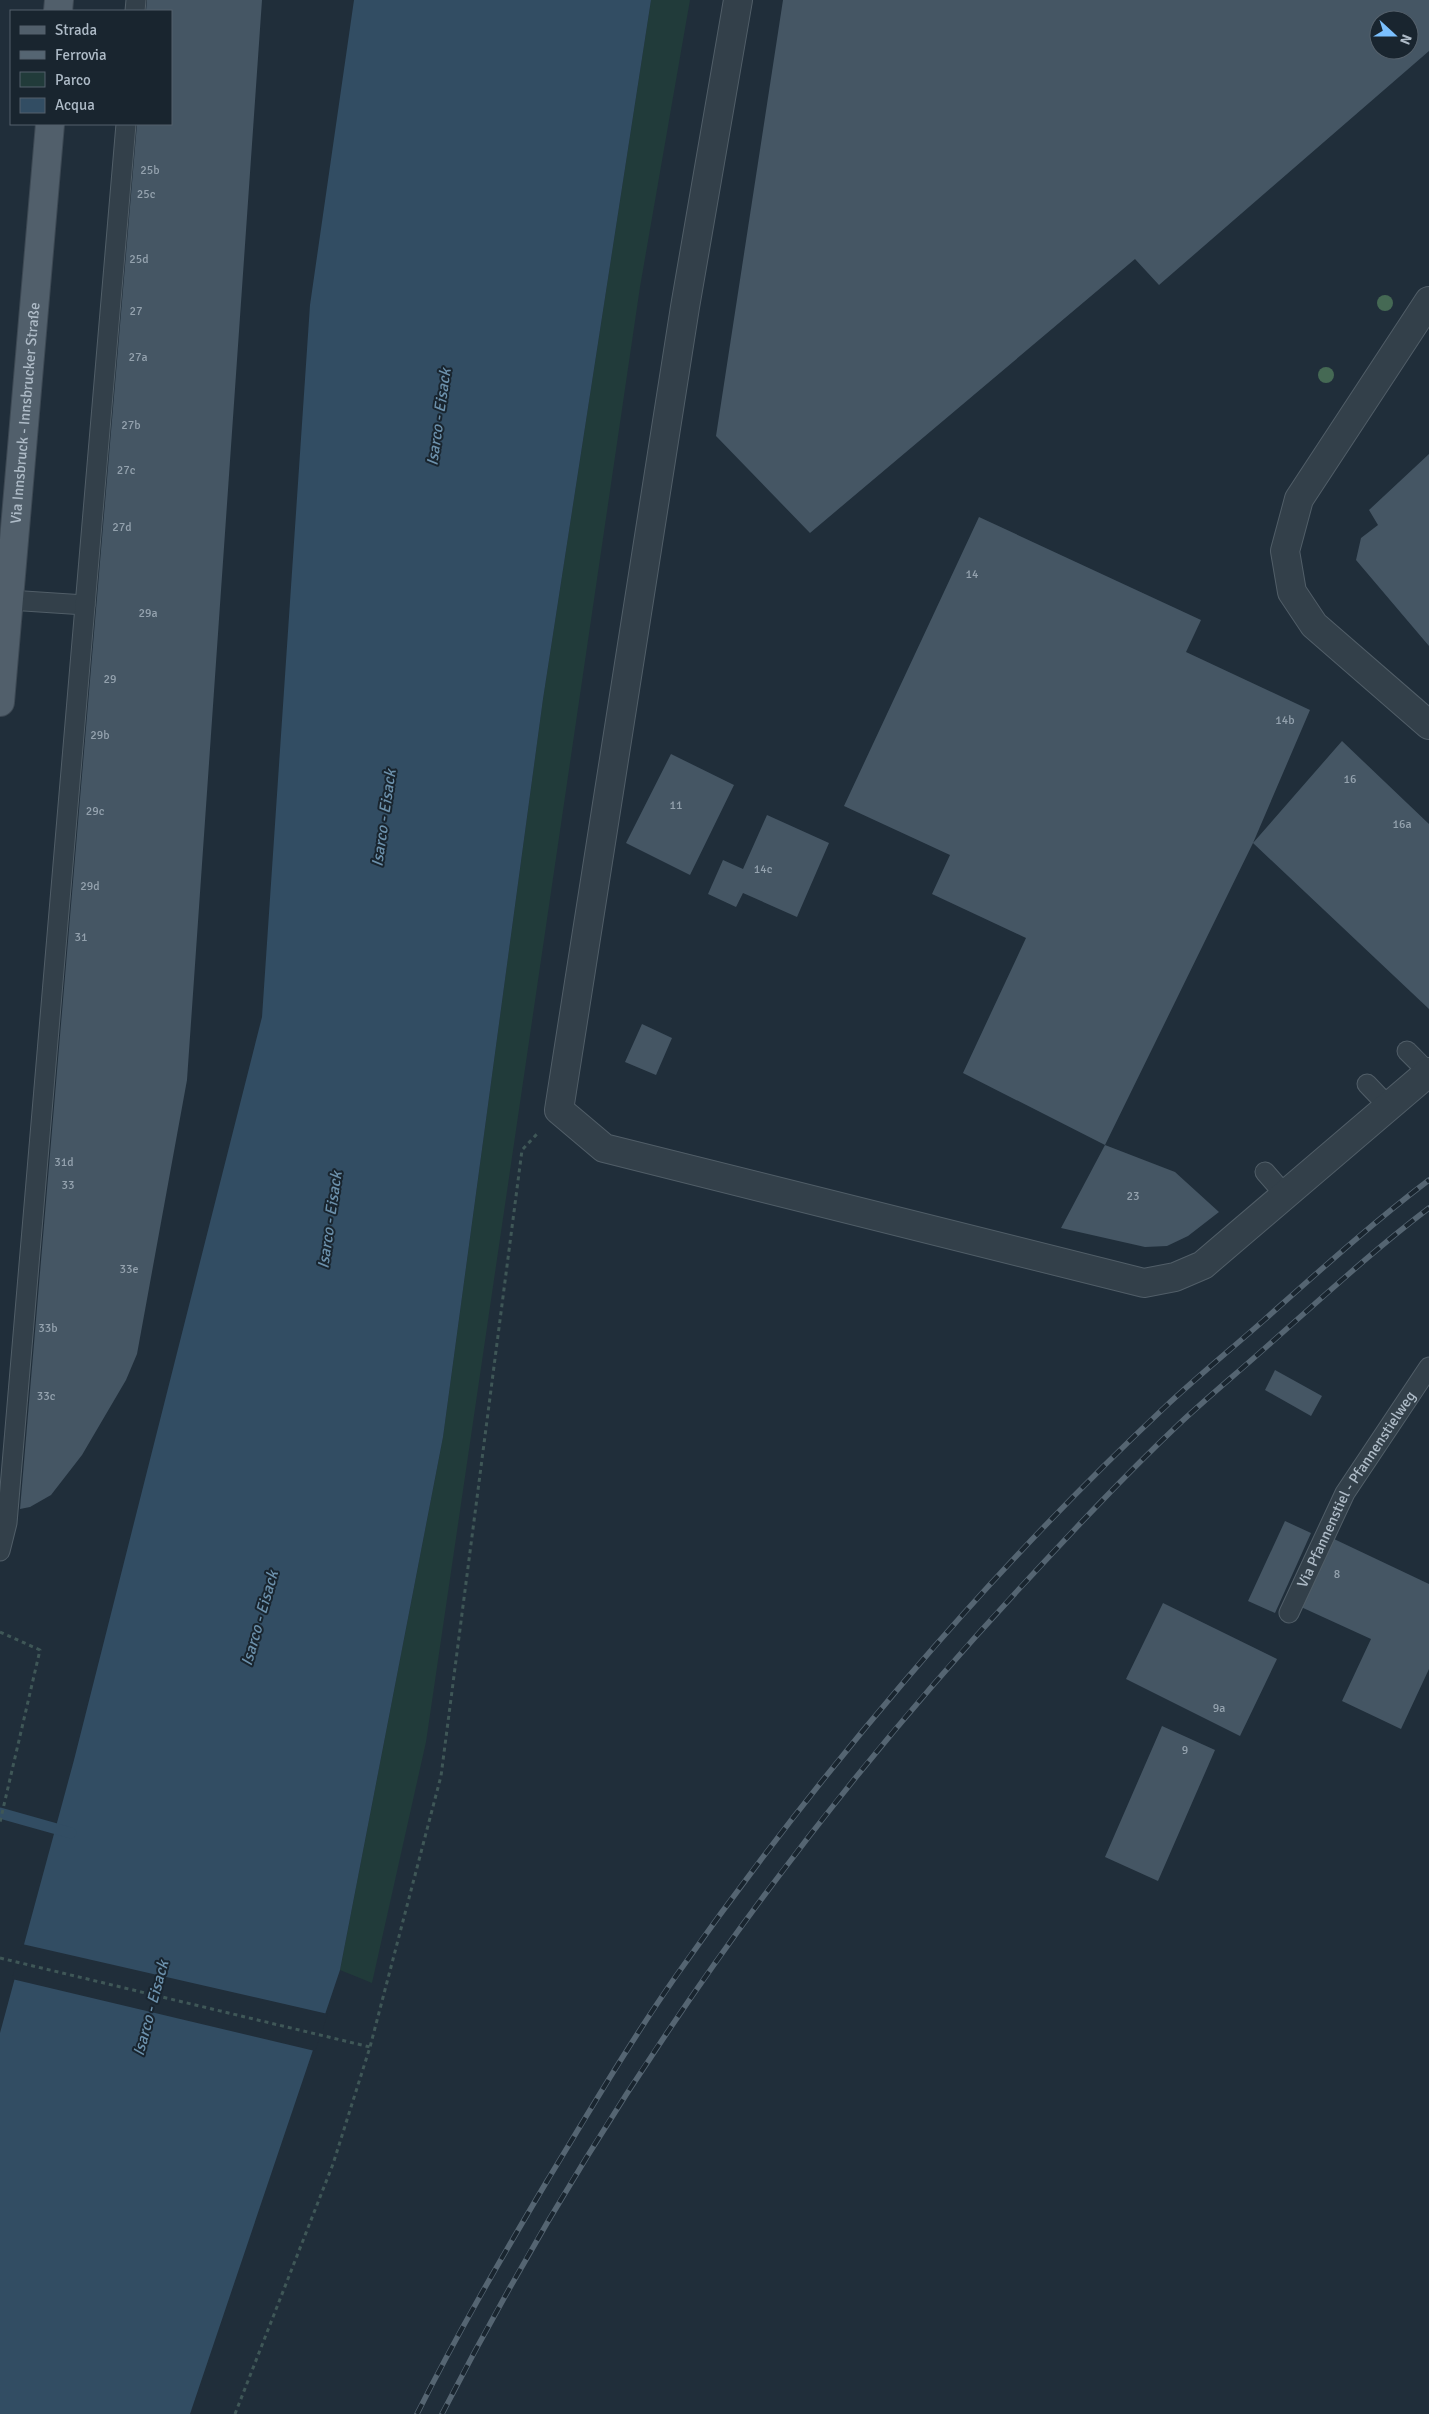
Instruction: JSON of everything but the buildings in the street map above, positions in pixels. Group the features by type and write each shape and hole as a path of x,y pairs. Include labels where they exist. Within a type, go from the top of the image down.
{"main road":[{"name":"Via Innsbruck - Innsbrucker Straße","path":"0,702 50,125"}],"street":[{"path":"738,0 684,316 559,1110 604,1148 1144,1283 1175,1277 1203,1265 1429,1072"},
{"path":"1429,301 1299,499 1285,551 1292,592 1314,624 1429,725"}],"lane":[{"path":"0,1551 7,1523 126,125"},
{"path":"9,600 85,605"},
{"path":"1407,1052 1429,1072"},
{"path":"1367,1084 1389,1107"},
{"path":"1265,1172 1285,1194"},
{"name":"Via Pfannenstiel - Pfannenstielweg","path":"1289,1613 1345,1493 1429,1367"}],"path":[{"path":"235,2414 333,2164 370,2047 441,1776 522,1150 559,1110"},
{"path":"0,1632 40,1650 0,1822"},
{"path":"0,1958 370,2047"}],"green space":[{"path":"651,0 690,0 640,287 426,1742 372,1983 340,1970 443,1437 543,699"}],"water":[{"name":"Isarco - Eisack","path":"354,0 651,0 543,699 443,1437 340,1970 190,2414 0,2414 0,2033 74,1760 262,1017 310,305"}],"pier":[{"path":"22,1944 328,2014 315,2051 12,1979"}],"waterway":[{"path":"0,1813 71,1833"}],"railway":[{"path":"417,2414 513,2238 642,2026 730,1900 846,1752 906,1679 969,1608 1098,1472 1189,1385 1344,1249 1429,1180"},
{"path":"442,2414 502,2302 565,2193 632,2086 702,1982 776,1880 853,1780 934,1684 1019,1589 1137,1465 1190,1414 1389,1240 1429,1208"}]}
